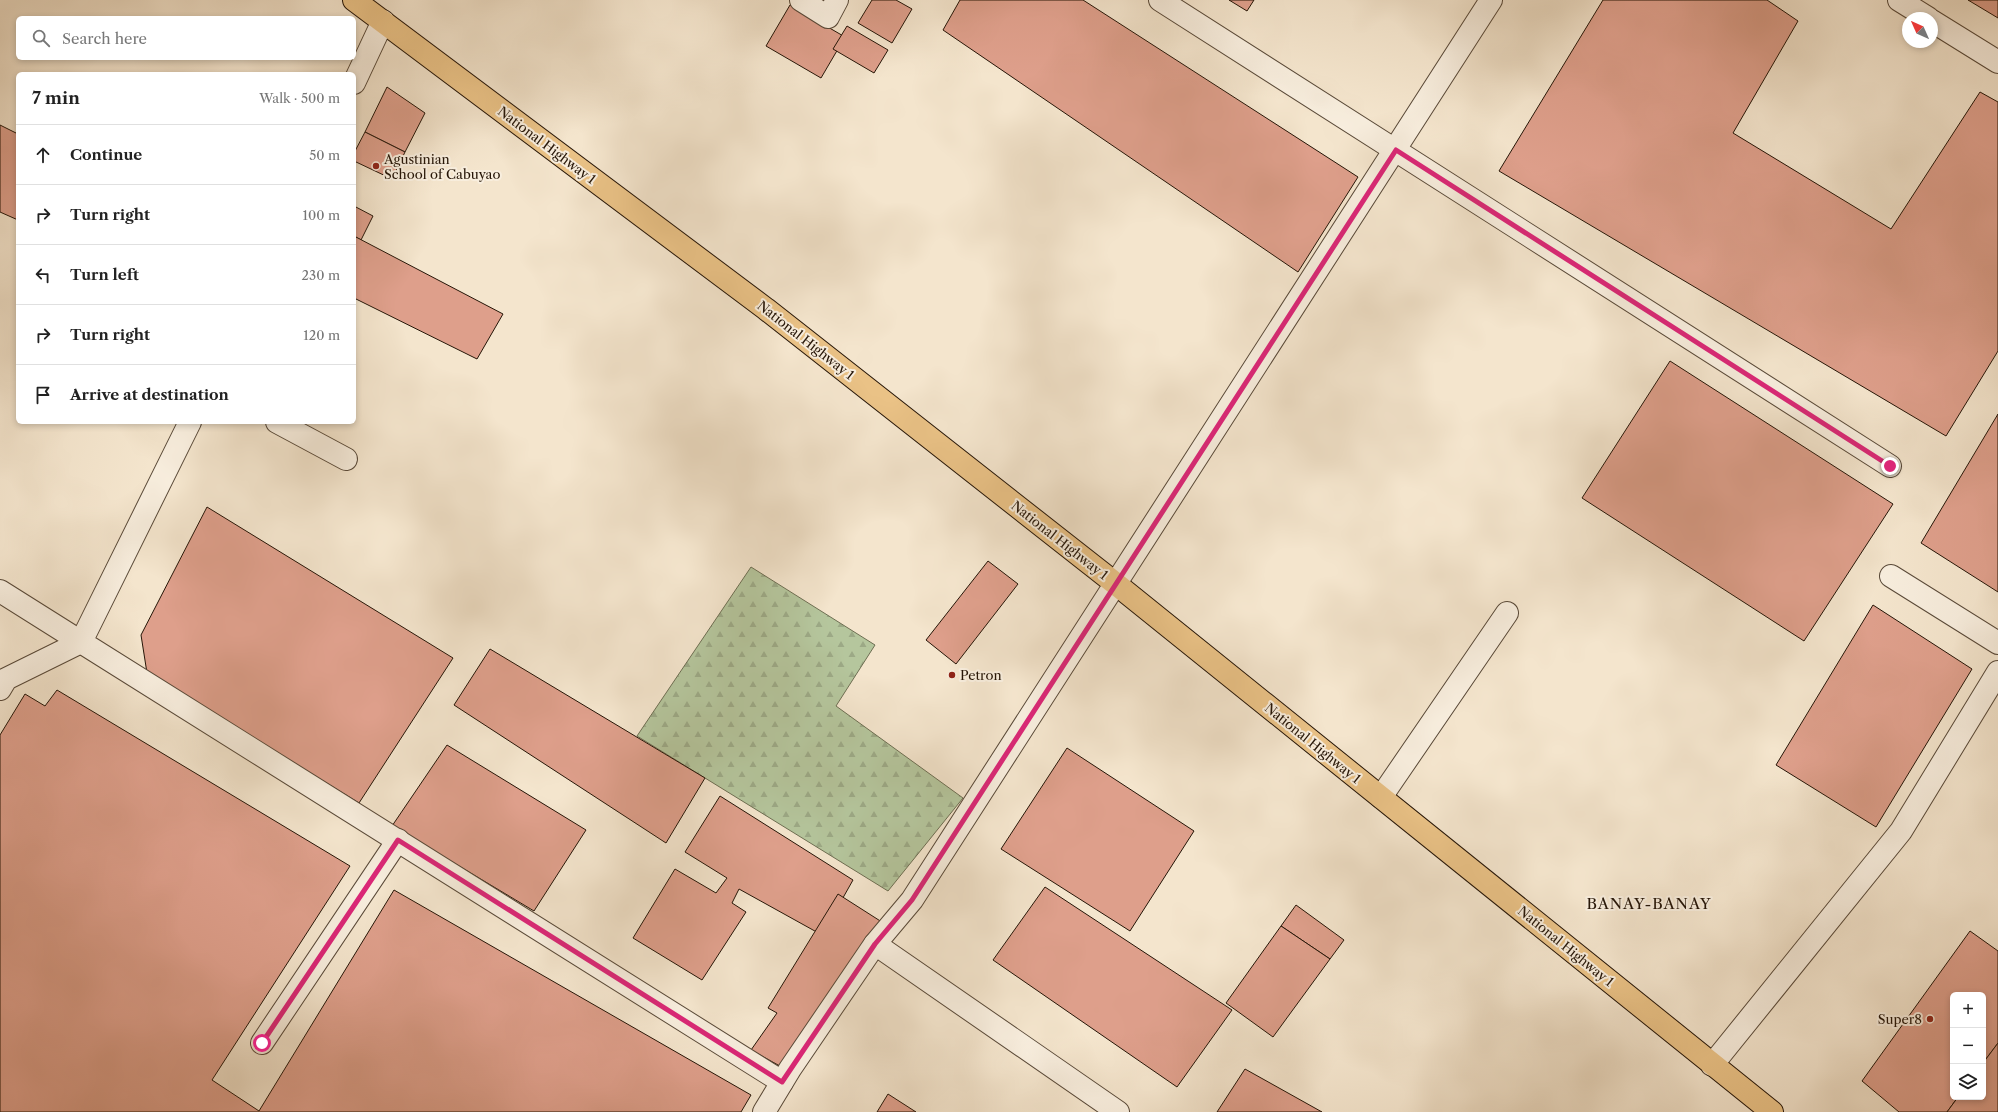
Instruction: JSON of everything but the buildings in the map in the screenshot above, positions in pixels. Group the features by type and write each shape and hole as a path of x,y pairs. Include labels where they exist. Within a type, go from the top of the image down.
{"highway":[{"name":"National Highway 1","path":"354,0 766,309 1116,584 1772,1112"}],"street":[{"path":"801,0 828,16 837,0"},
{"path":"1160,0 1890,466"},
{"path":"764,1112 782,1082 875,944 912,900 1396,150 1491,0"},
{"path":"1899,0 1918,12"},
{"path":"356,79 383,21"},
{"path":"1938,25 1998,62"},
{"path":"2,681 81,642 189,424"},
{"path":"281,424 346,459"},
{"path":"1891,576 1998,643"},
{"path":"0,592 782,1082"},
{"path":"1380,797 1507,613"},
{"path":"1712,1064 1901,830 1998,672"},
{"path":"262,1043 398,840"},
{"path":"875,944 1118,1112"}],"green space":[{"path":"751,567 875,645 836,706 963,798 888,891 637,736"}],"place":[{"name":"Agustinian School of Cabuyao","path":"376,166"},
{"name":"Petron","path":"952,675"},
{"name":"Super8","path":"1930,1019"}],"district":[{"name":"BANAY-BANAY","path":"1649,903"}],"route":[{"path":"262,1043 398,840 782,1082 875,944 912,900 1396,150 1890,466"}]}
